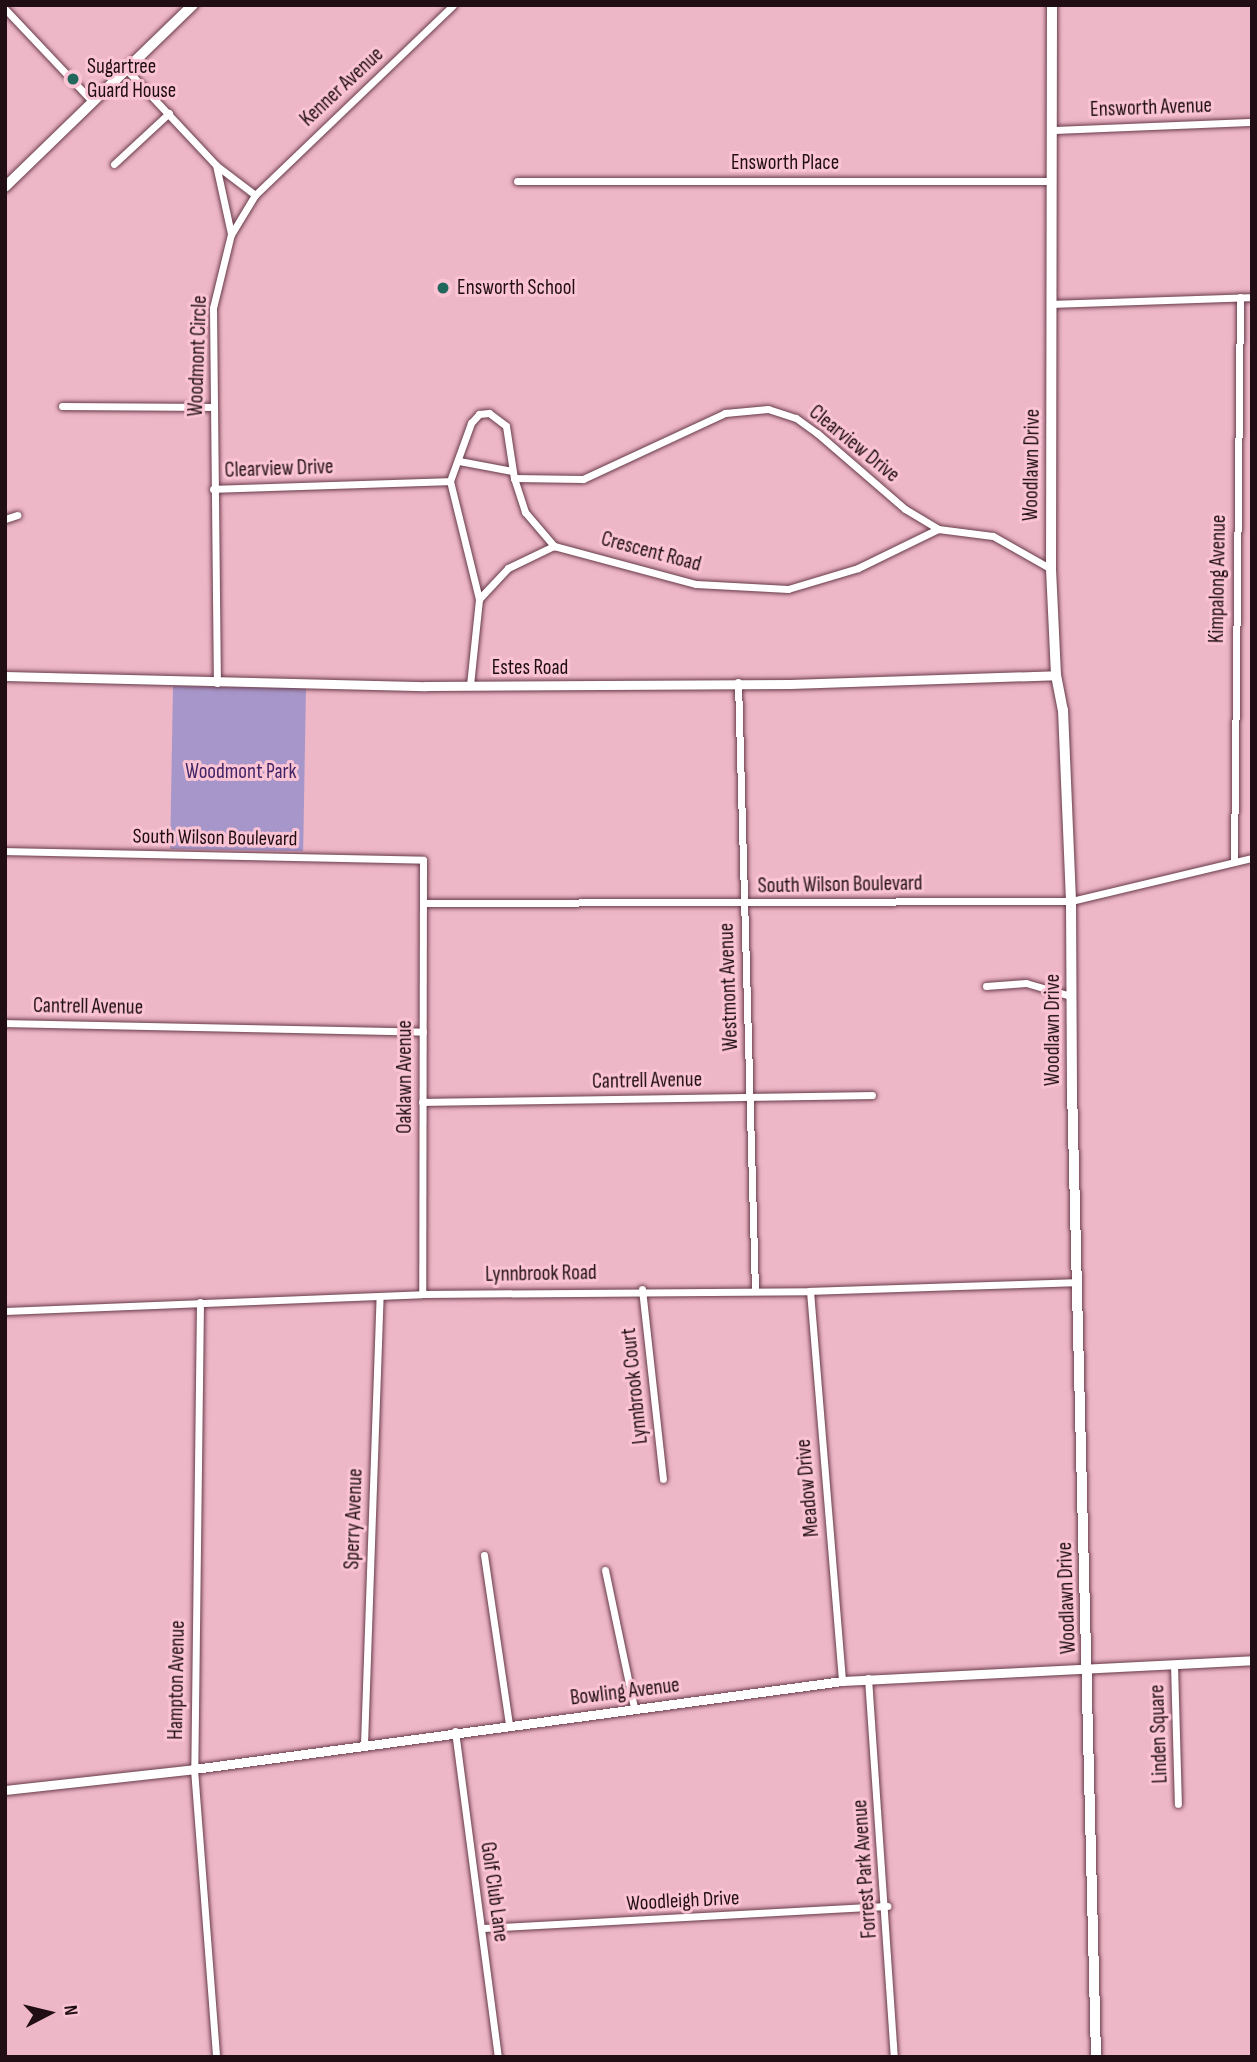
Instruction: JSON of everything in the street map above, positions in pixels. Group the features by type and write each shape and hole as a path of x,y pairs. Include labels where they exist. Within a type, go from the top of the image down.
{"main road":[{"path":"5,187 193,5"},
{"name":"Woodlawn Drive","path":"1052,5 1051,569 1056,675 1063,710 1072,901 1071,996 1096,2057"}],"street":[{"name":"Kenner Avenue","path":"232,234 255,195 453,5"},
{"path":"5,7 92,101"},
{"name":"Woodmont Circle","path":"127,69 216,165 232,234 213,308 217,683"},
{"path":"114,164 169,113"},
{"name":"Ensworth Avenue","path":"1052,130 1252,122"},
{"path":"216,165 255,195"},
{"name":"Ensworth Place","path":"517,181 1052,181"},
{"path":"1053,304 1252,297"},
{"name":"Kimpalong Avenue","path":"1234,862 1240,298"},
{"path":"62,406 213,407"},
{"name":"Clearview Drive","path":"459,461 513,475 583,479 725,413 768,409 796,418 905,509 938,529 993,536 1051,569"},
{"path":"470,685 479,599 450,481 471,423 479,414 489,413 506,426 513,475 525,512 554,546 508,568 479,599"},
{"name":"Clearview Drive","path":"213,489 450,481"},
{"path":"5,519 17,515"},
{"name":"Crescent Road","path":"554,546 696,584 788,589 858,569 938,529"},
{"name":"Estes Road","path":"5,677 217,683 470,685 1056,675"},
{"name":"Westmont Avenue","path":"738,682 755,1290"},
{"name":"South Wilson Boulevard","path":"5,851 424,860"},
{"name":"South Wilson Boulevard","path":"423,903 1072,901 1252,858"},
{"name":"Oaklawn Avenue","path":"422,1294 424,860"},
{"path":"986,986 1026,983 1071,996"},
{"name":"Cantrell Avenue","path":"5,1023 423,1032"},
{"name":"Cantrell Avenue","path":"422,1101 872,1095"},
{"name":"Lynnbrook Road","path":"5,1311 422,1294 642,1289 810,1291 1077,1282"},
{"name":"Lynnbrook Court","path":"642,1289 663,1479"},
{"name":"Meadow Drive","path":"810,1291 842,1681"},
{"name":"Sperry Avenue","path":"364,1744 380,1296"},
{"name":"Hampton Avenue","path":"200,1302 194,1769 216,2057"},
{"path":"484,1555 509,1724"},
{"path":"605,1570 634,1708"},
{"name":"Bowling Avenue","path":"5,1790 194,1769 455,1731 868,1678 1252,1660"},
{"name":"Linden Square","path":"1174,1664 1178,1804"},
{"name":"Forrest Park Avenue","path":"868,1678 887,1906 894,2057"},
{"name":"Golf Club Lane","path":"455,1731 498,2057"},
{"name":"Woodleigh Drive","path":"482,1928 887,1906"}],"green space":[{"name":"Woodmont Park","path":"173,686 306,688 303,851 170,849"}],"place":[{"name":"Sugartree Guard House","path":"73,79"},
{"name":"Ensworth School","path":"443,288"}]}
